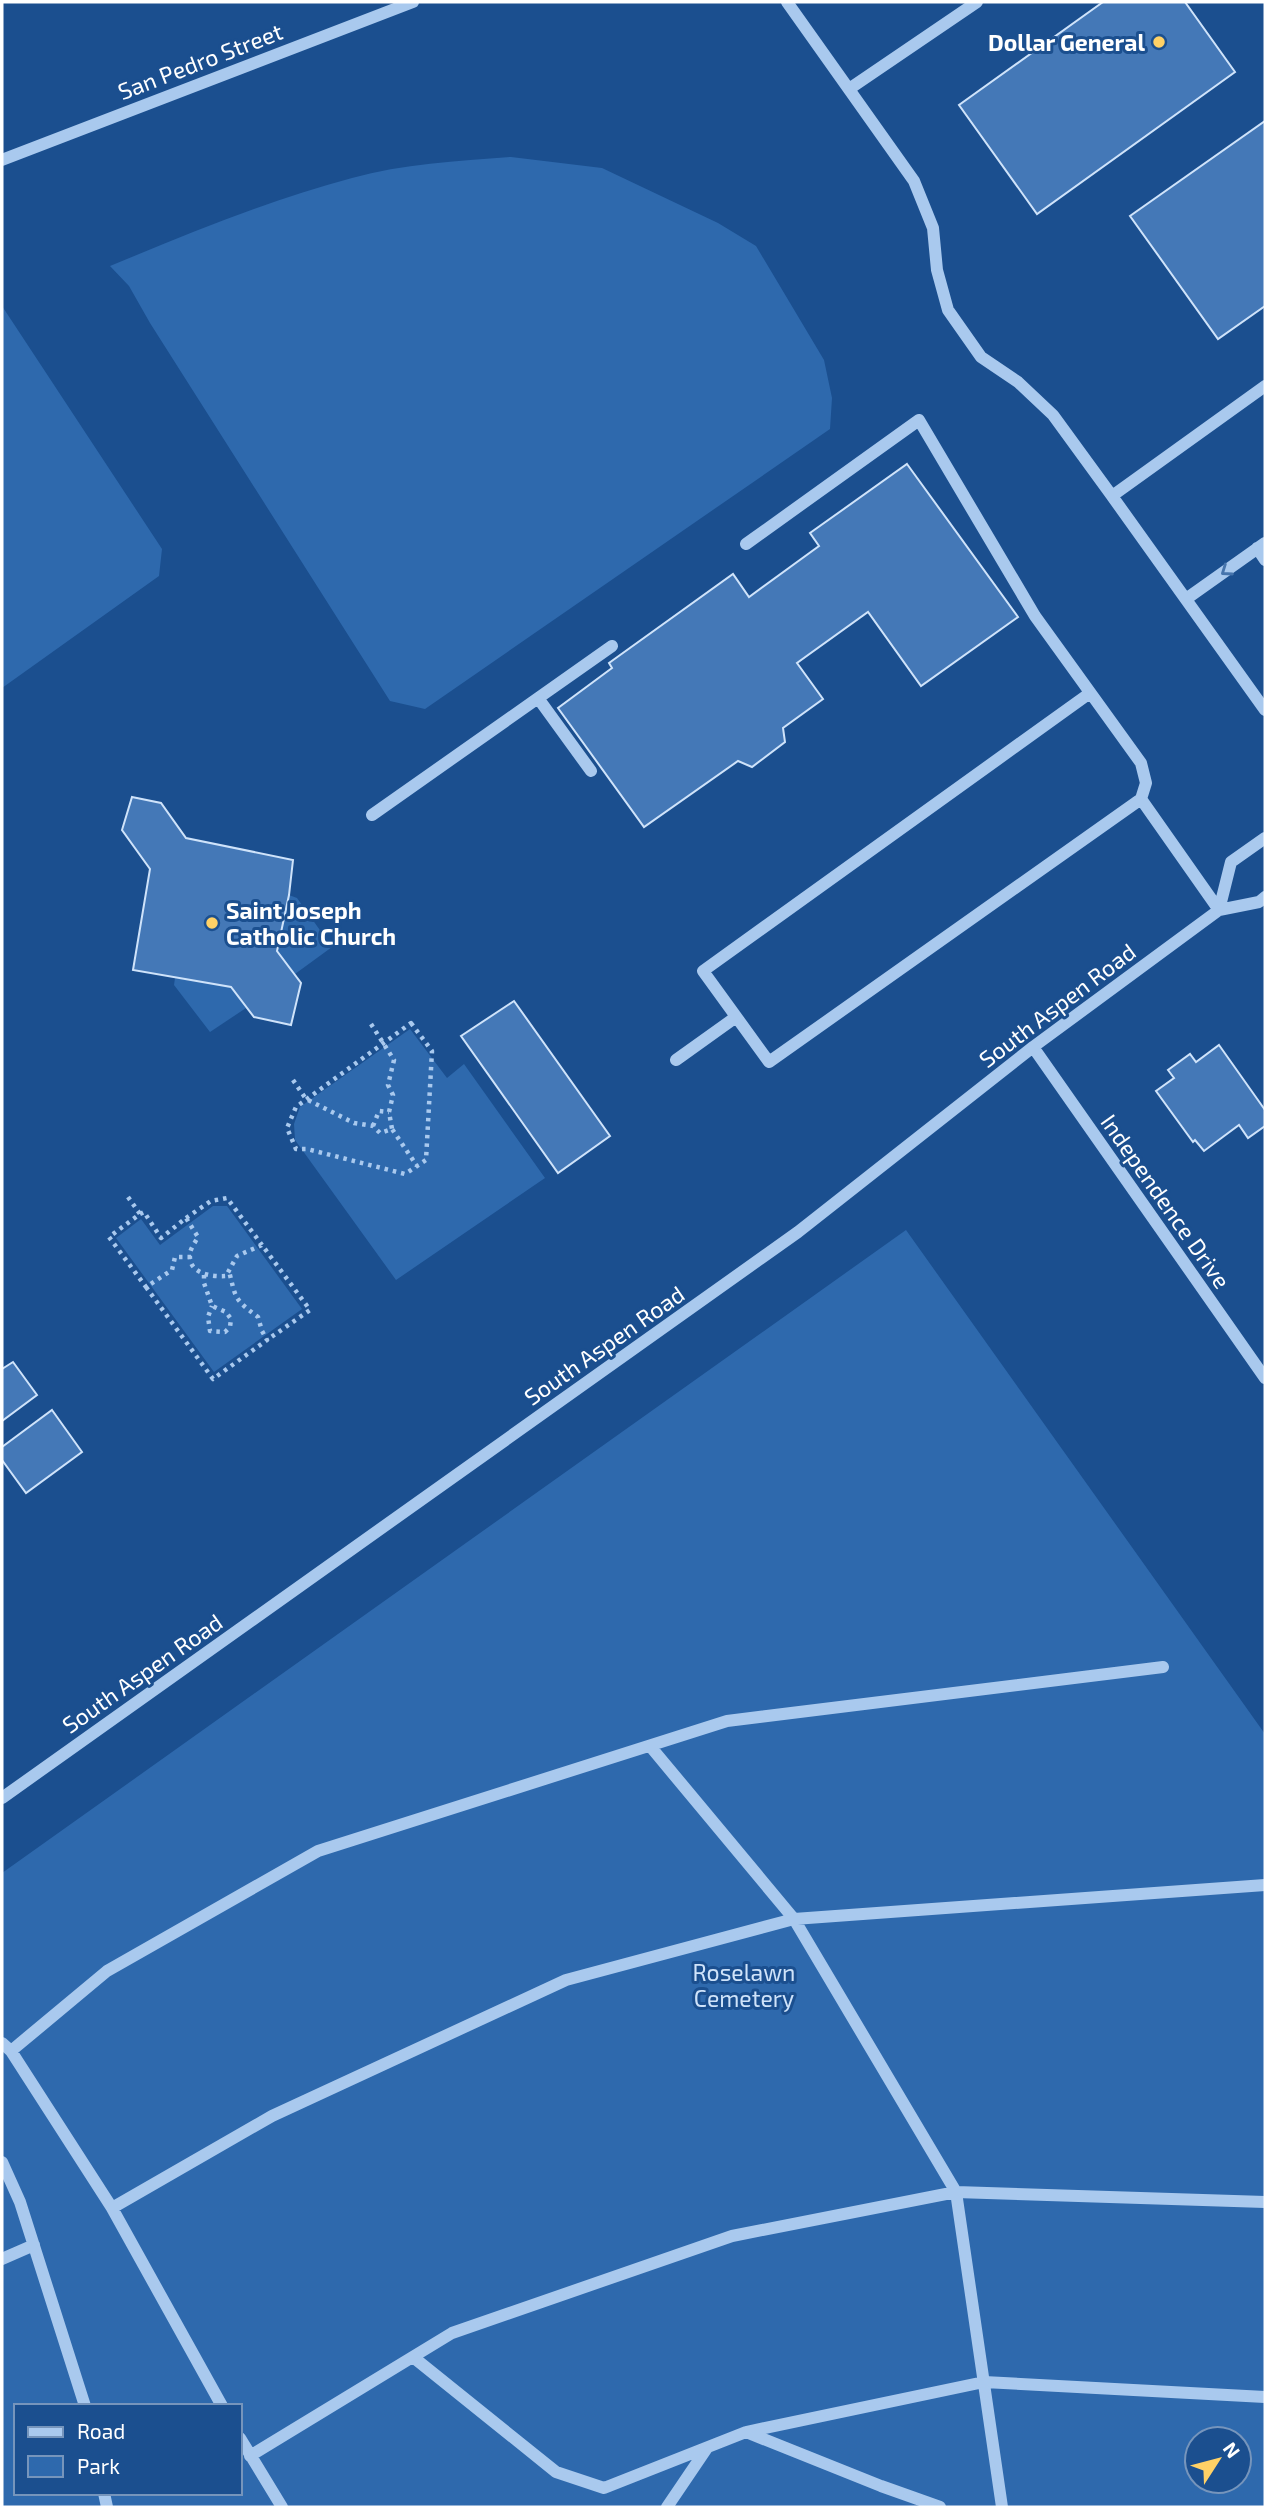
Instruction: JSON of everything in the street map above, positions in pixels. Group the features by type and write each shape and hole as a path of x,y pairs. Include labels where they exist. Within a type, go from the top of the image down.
{"street":[{"name":"San Pedro Street","path":"2,160 413,2"},
{"path":"787,2 914,181 933,228 937,270 948,310 981,356 1018,382 1053,415 1265,710"},
{"path":"849,89 977,2"},
{"path":"1112,496 1265,386"},
{"path":"747,544 919,420 1035,616 1141,764 1146,783 1141,799 769,1062 703,971 1090,693"},
{"path":"1186,599 1261,545 1265,560"},
{"path":"372,815 612,646"},
{"path":"538,698 591,771"},
{"path":"1141,799 1219,910"},
{"path":"1219,910 1231,862 1265,838"},
{"name":"South Aspen Road","path":"2,1798 799,1232 1033,1047 1219,910 1259,902 1265,897"},
{"path":"676,1060 736,1017"},
{"name":"Independence Drive","path":"1033,1047 1265,1378"},
{"path":"221,2404 112,2208 6,2047 107,1971 318,1851 727,1721 1163,1667"},
{"path":"650,1746 794,1919 956,2192 1002,2507"},
{"path":"112,2208 272,2116 566,1980 794,1919 1265,1885"},
{"path":"2,2162 20,2202 84,2404"},
{"path":"250,2456 452,2333 732,2236 956,2192 1265,2202"},
{"path":"2,2259 34,2245"},
{"path":"413,2357 556,2472 604,2488 746,2432 984,2382 1265,2396"},
{"path":"746,2432 940,2507"},
{"path":"242,2442 282,2507"},
{"path":"667,2507 707,2448"}],"path":[{"path":"411,1023 432,1051 426,1160 405,1174 307,1149 296,1149 287,1128 296,1107 306,1099 411,1023"},
{"path":"371,1024 394,1059 388,1085 393,1095 389,1112 392,1129 417,1166"},
{"path":"293,1080 306,1099 354,1123 373,1126 380,1133 392,1129"},
{"path":"373,1126 379,1111 389,1112"},
{"path":"128,1197 140,1214"},
{"path":"227,1198 310,1310 214,1379 109,1237 140,1214 144,1212 161,1238 211,1201 227,1198"},
{"path":"186,1218 198,1237 190,1254 192,1265 204,1275 226,1276 237,1256 262,1245"},
{"path":"146,1287 172,1270 176,1257 191,1257"},
{"path":"229,1271 236,1299 258,1317 267,1340"},
{"path":"204,1275 212,1306 208,1317 209,1331 225,1332 230,1327 231,1319 226,1312 212,1306"}],"green space":[{"path":"511,157 602,168 718,223 756,246 824,360 832,398 830,429 425,709 390,701 129,286 110,266 260,207 352,178 411,166"},
{"path":"2,306 162,549 159,576 2,688"},
{"path":"289,895 297,898 332,947 295,974 277,951"},
{"path":"175,978 231,987 246,1008 210,1032 174,985"},
{"path":"410,1029 447,1078 464,1064 545,1178 396,1280 295,1140 294,1124 300,1107"},
{"path":"213,1206 227,1206 302,1309 214,1372 116,1238 141,1219 160,1245"},
{"name":"Roselawn Cemetery","path":"906,1230 1265,1734 1265,2507 2,2507 2,1873"}],"building":[{"path":"1103,2 1185,2 1235,72 1037,214 959,105"},
{"path":"1265,121 1265,306 1218,339 1130,216"},
{"path":"907,464 1018,617 921,686 868,612 797,663 823,699 783,728 785,742 752,767 738,761 644,827 558,708 612,668 609,663 733,574 749,597 819,546 810,533"},
{"name":"Saint Joseph Catholic Church","path":"132,797 161,803 186,838 293,860 289,895 277,951 301,983 291,1025 254,1017 231,987 133,970 150,869 122,830"},
{"path":"514,1001 610,1136 558,1173 461,1036"},
{"path":"1219,1045 1265,1110 1265,1126 1248,1138 1239,1125 1204,1151 1195,1140 1193,1142 1156,1091 1174,1078 1168,1070 1190,1054 1196,1062"},
{"path":"13,1362 37,1395 2,1421 2,1369"},
{"path":"52,1410 82,1452 26,1493 2,1460 2,1447"}],"place":[{"name":"Dollar General","path":"1159,42"},
{"name":"Saint Joseph Catholic Church","path":"212,923"}]}
